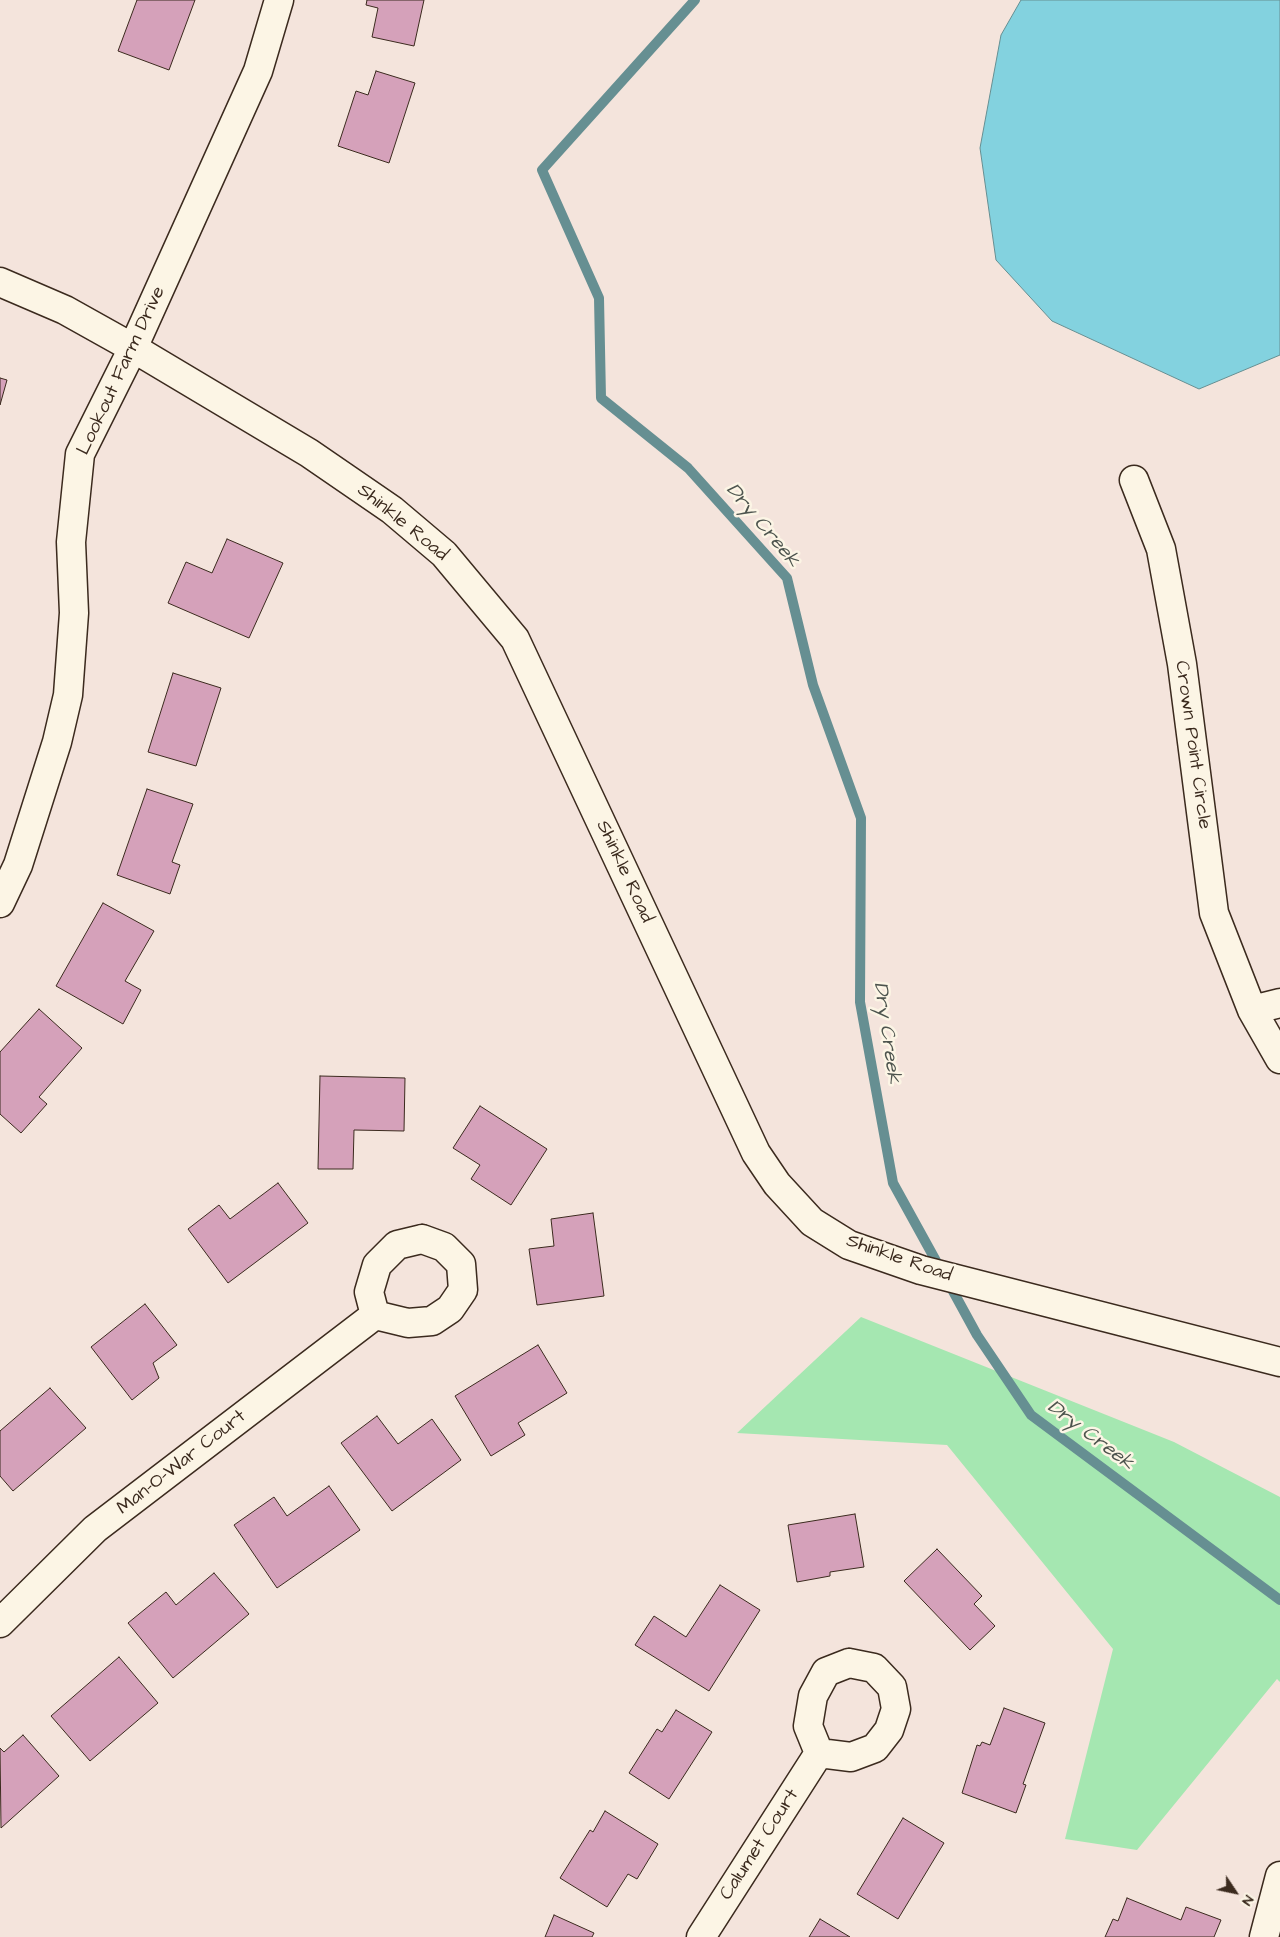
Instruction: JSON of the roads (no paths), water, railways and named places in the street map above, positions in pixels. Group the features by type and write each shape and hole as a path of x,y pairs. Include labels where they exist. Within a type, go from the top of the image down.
{"street":[{"name":"Lookout Farm Drive","path":"0,903 18,865 57,742 68,695 74,613 71,542 80,454 134,348 258,71 279,0"},
{"name":"Shinkle Road","path":"0,282 64,310 134,348 309,453 392,510 444,554 515,639 756,1154 777,1184 812,1222 849,1245 921,1270 1280,1362"},
{"name":"Crown Point Circle","path":"1134,480 1161,549 1182,664 1214,913 1252,1010 1280,1059"},
{"path":"1252,1010 1280,1003"},
{"name":"Man-O-War Court","path":"0,1623 95,1529 374,1315"},
{"name":"Calumet Court","path":"700,1937 819,1753"},
{"path":"1264,1937 1280,1876"}],"water":[{"path":"1021,0 1280,0 1280,355 1199,389 1052,321 996,260 980,148 1001,35"}],"waterway":[{"name":"Dry Creek","path":"695,0 542,170 599,298 601,398 688,468 787,578 813,685 861,818 860,1002 893,1183 941,1270"},
{"name":"Dry Creek","path":"948,1282 977,1335 1031,1415 1280,1600"}]}
